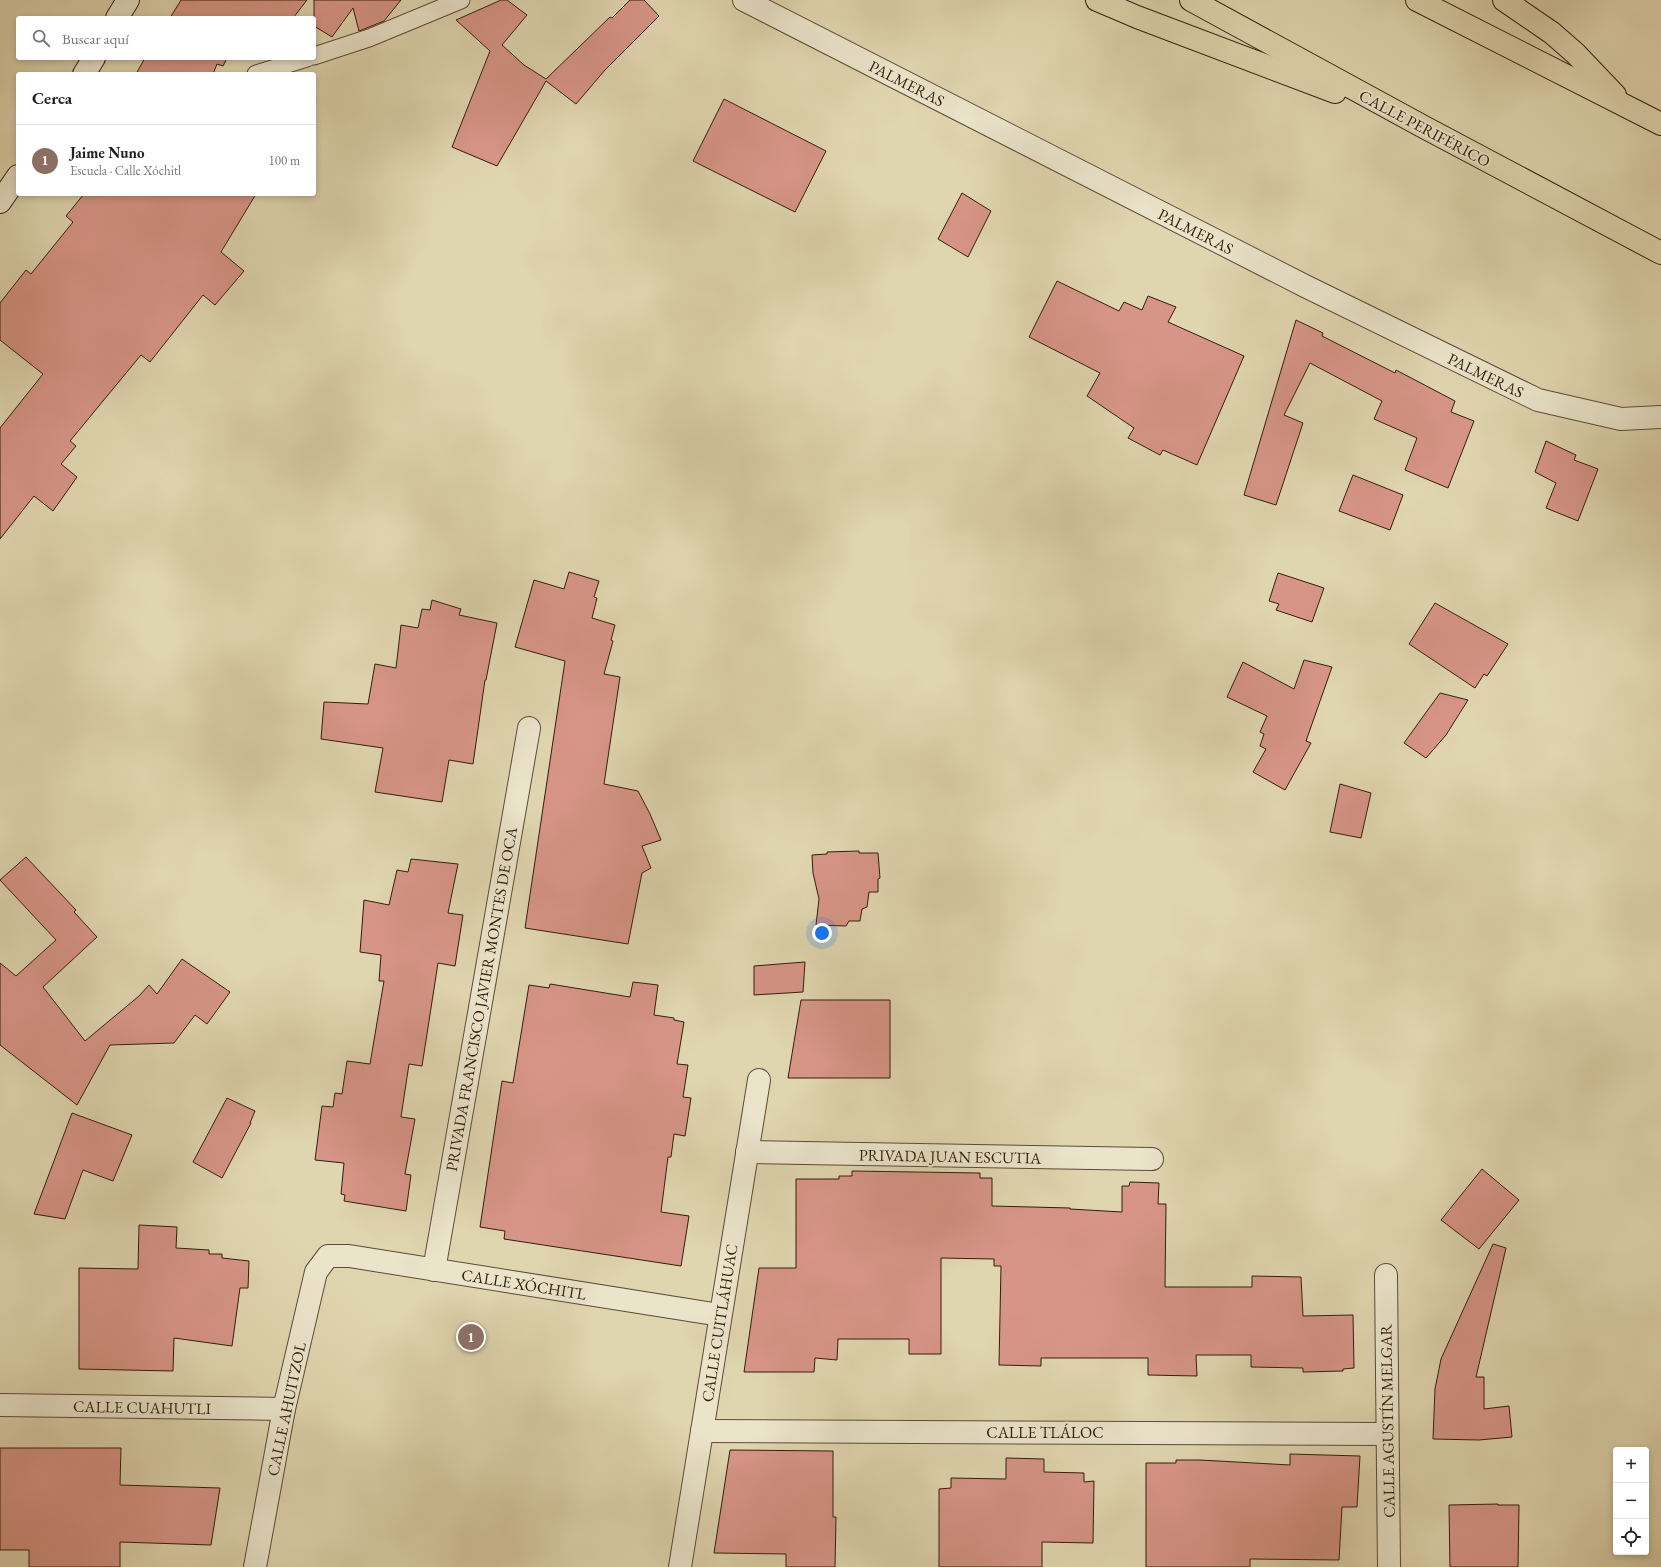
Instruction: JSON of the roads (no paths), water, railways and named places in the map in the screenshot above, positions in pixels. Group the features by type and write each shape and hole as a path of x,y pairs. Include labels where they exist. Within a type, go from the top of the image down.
{"highway":[{"path":"1097,0 1137,17 1279,70 1422,126"},
{"name":"CALLE PERIFÉRICO","path":"1191,0 1422,126 1661,253"},
{"path":"1417,0 1661,124"},
{"path":"1504,0 1552,33 1575,53 1627,108"}],"street":[{"path":"118,16 128,0"},
{"name":"PALMERAS","path":"744,0 1307,287 1538,400 1620,419 1661,417"},
{"path":"85,72 93,60"},
{"path":"0,202 16,179"},
{"name":"PRIVADA FRANCISCO JAVIER MONTES DE OCA","path":"434,1270 529,728"},
{"name":"CALLE CUITLÁHUAC","path":"680,1567 759,1080"},
{"name":"PRIVADA JUAN ESCUTIA","path":"747,1152 1152,1159"},
{"name":"CALLE XÓCHITL","path":"328,1256 350,1256 720,1315"},
{"name":"CALLE AHUITZOL","path":"255,1567 284,1409 316,1272 328,1256"},
{"name":"CALLE AGUSTÍN MELGAR","path":"1386,1275 1389,1567"},
{"name":"CALLE CUAHUTLI","path":"0,1405 284,1409"},
{"name":"CALLE TLÁLOC","path":"702,1431 1387,1434"}],"lane":[{"path":"316,55 369,38 461,0"},
{"path":"262,72 301,60"}],"place":[{"name":"Jaime Nuno","path":"471,1337"}]}
